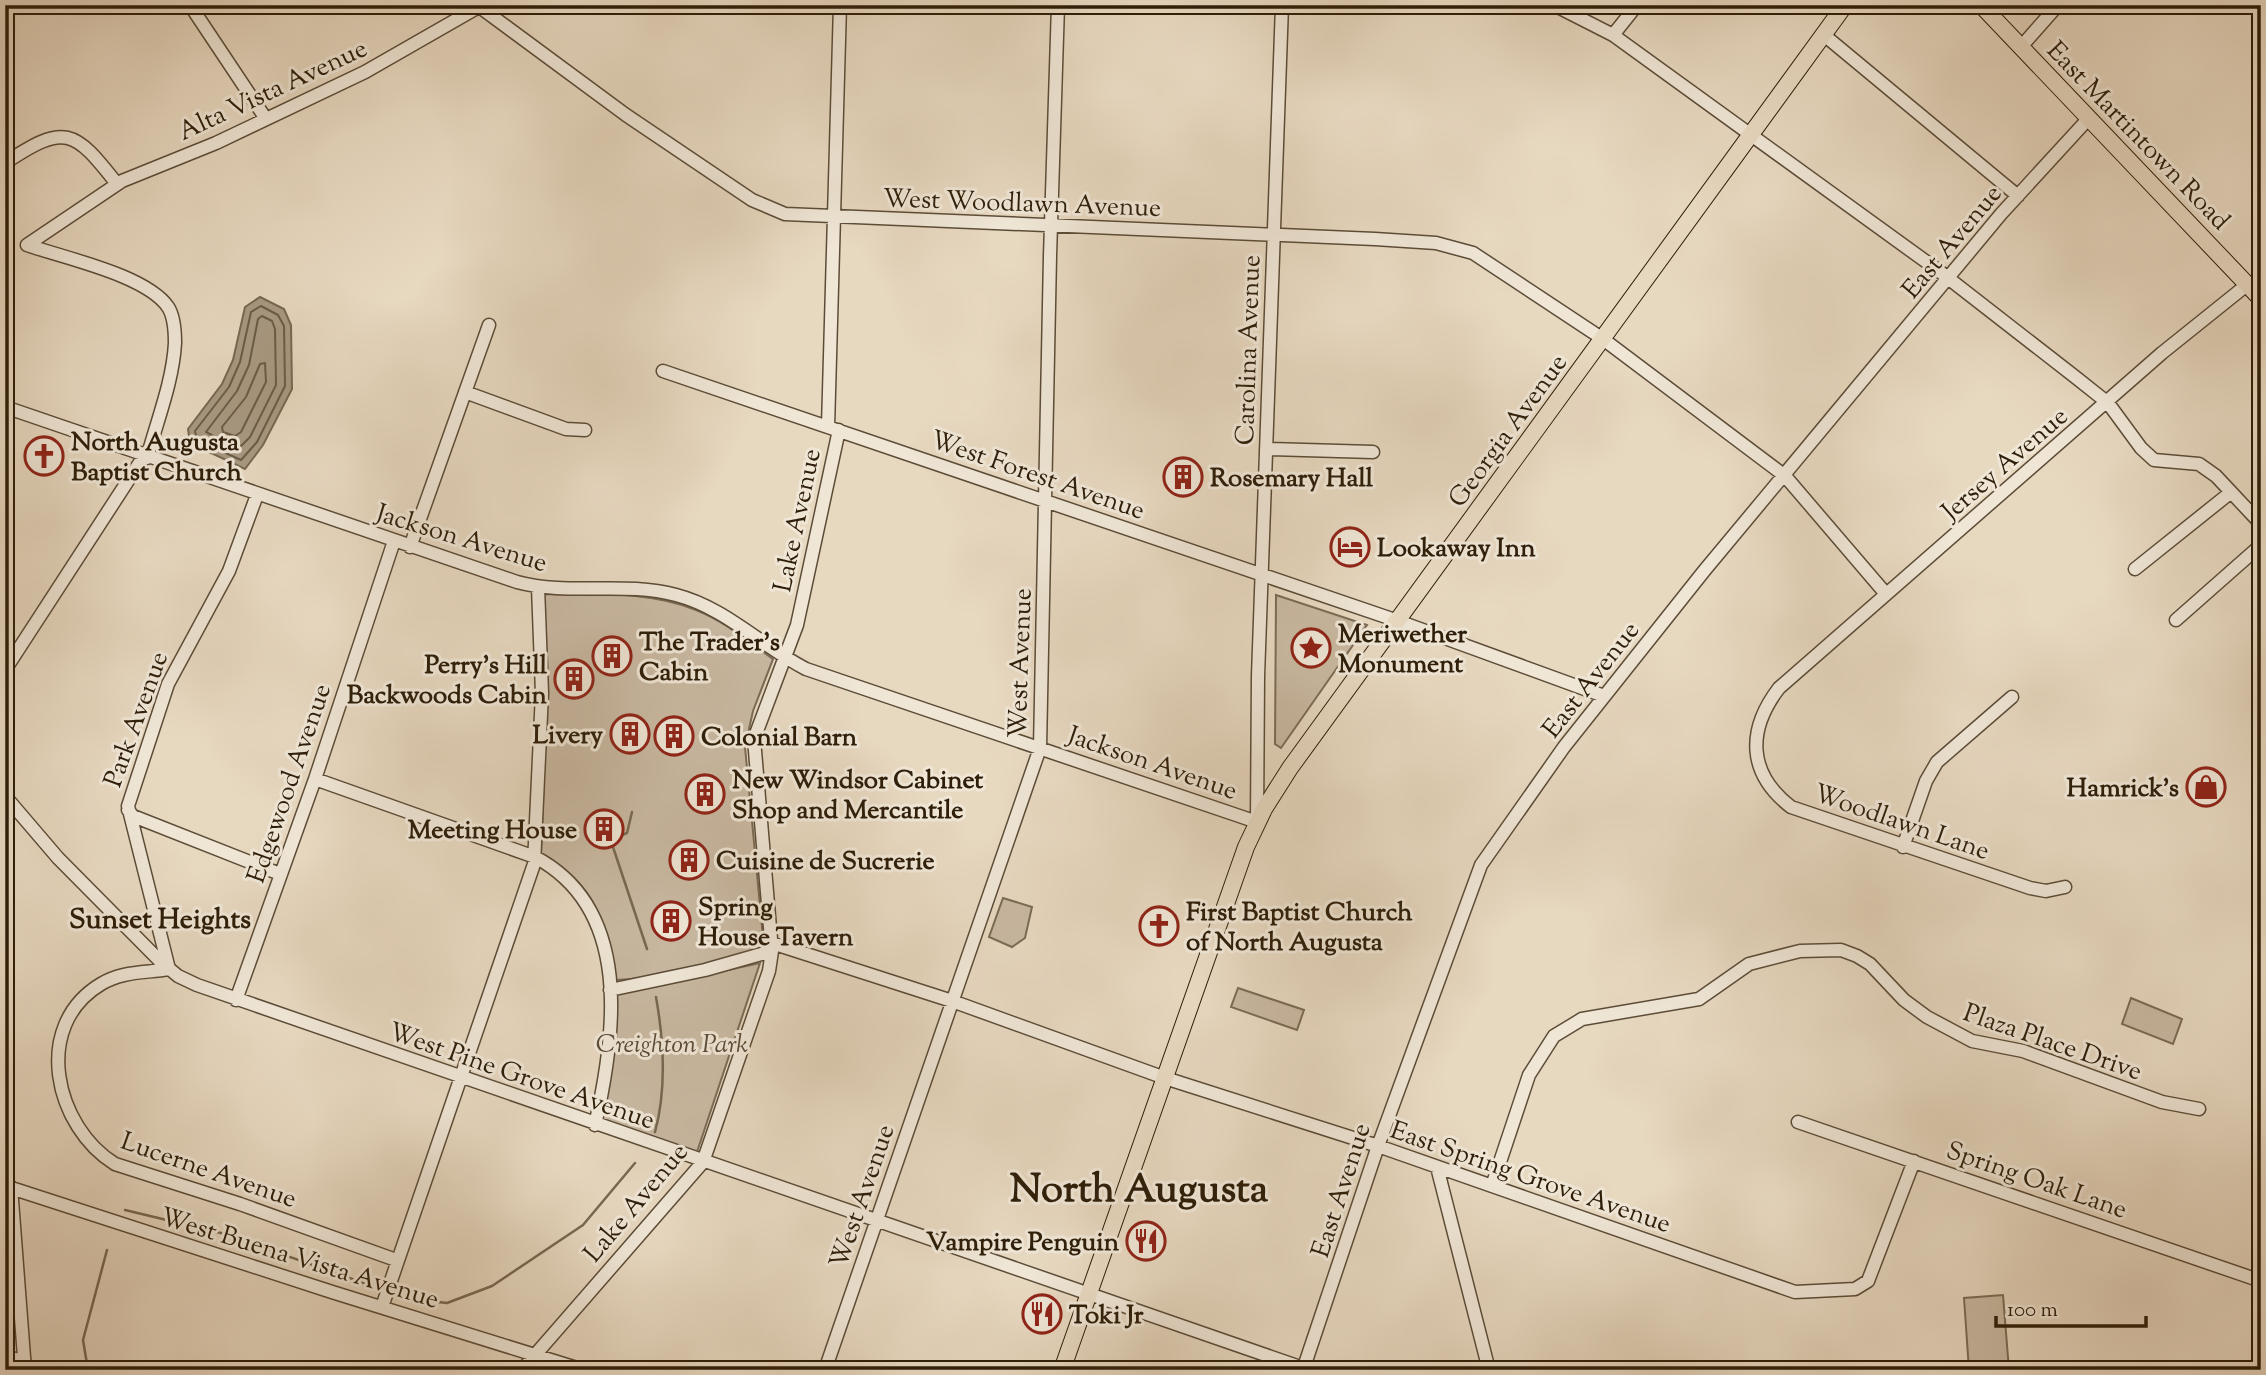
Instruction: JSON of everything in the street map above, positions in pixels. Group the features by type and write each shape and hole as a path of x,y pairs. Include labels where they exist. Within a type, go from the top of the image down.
{"main road":[{"name":"Georgia Avenue","path":"1062,1370 1257,822 1290,768 1845,5"},
{"name":"East Martintown Road","path":"1981,5 2261,299"}],"street":[{"path":"190,5 267,119"},
{"name":"Lake Avenue","path":"522,1370 704,1163 749,1032 772,947 754,752 757,728 797,625 833,429 833,218 840,5"},
{"name":"West Avenue","path":"825,1370 1040,748 1058,5"},
{"name":"Carolina Avenue","path":"1257,822 1266,449 1282,5"},
{"path":"1554,5 1613,35 1948,279 2108,403 2141,448 2154,460 2199,464 2217,475 2261,524"},
{"path":"1613,35 1637,5"},
{"path":"2021,48 2058,5"},
{"name":"Alta Vista Avenue","path":"146,457 173,356 175,332 170,309 156,294 137,283 27,245 117,184 267,119 365,72 479,6"},
{"name":"West Woodlawn Avenue","path":"479,6 626,115 752,200 785,214 1424,242 1461,248 1488,260 1556,310 1603,339 1785,476 1886,594"},
{"path":"1824,35 2018,196"},
{"name":"East Avenue","path":"1307,1368 1378,1146 1481,865 1564,747 1604,696 1948,279 2089,118"},
{"path":"5,163 38,141 64,137 78,141 90,150 117,184"},
{"name":"Jersey Avenue","path":"1791,678 2248,284"},
{"path":"410,547 489,325"},
{"name":"West Forest Avenue","path":"663,371 1398,621 1604,696"},
{"path":"466,392 566,429 584,430"},
{"name":"Jackson Avenue","path":"5,407 410,547 538,587 644,589 689,598 724,615 783,657 806,669 1257,822"},
{"path":"1266,449 1373,452"},
{"path":"5,670 146,457"},
{"path":"2135,569 2230,492"},
{"name":"Park Avenue","path":"169,969 128,810 129,797 168,684 229,570 257,495"},
{"name":"Edgewood Avenue","path":"236,1000 315,779 394,541"},
{"path":"2176,620 2261,545"},
{"path":"382,1307 536,857 542,693 538,587"},
{"name":"Woodlawn Lane","path":"1791,678 1767,704 1758,724 1757,756 1767,783 1782,800 1800,812 2038,891 2065,887"},
{"path":"1903,847 1926,781 1937,762 2012,697"},
{"path":"315,779 536,857 568,880 592,911 605,948 610,990 608,1052 595,1125"},
{"name":"West Pine Grove Avenue","path":"5,796 58,858 169,969 197,985 1089,1296 1307,1368"},
{"path":"128,810 133,816 280,874"},
{"path":"610,990 681,976 772,947"},
{"name":"East Spring Grove Avenue","path":"772,947 952,1001 1165,1078 1378,1146 1796,1292 1859,1288 1871,1275 1914,1161"},
{"name":"Plaza Place Drive","path":"1492,1186 1529,1075 1554,1036 1582,1019 1699,999 1749,964 1800,951 1841,950 1857,956 1870,964 1905,1000 1927,1017 1972,1041 2023,1051 2162,1102 2199,1109"},
{"name":"Lucerne Avenue","path":"169,969 111,979 93,989 72,1014 59,1049 58,1077 63,1101 80,1133 97,1152 125,1169 240,1204 396,1261"},
{"name":"Spring Oak Lane","path":"1798,1122 2261,1281"},
{"path":"1437,1167 1489,1370"},
{"path":"8,1186 25,1366"},
{"name":"West Buena Vista Avenue","path":"8,1186 583,1370"},
{"path":"5,1356 25,1366"}],"green space":[{"path":"542,594 639,596 677,604 716,620 773,659 753,711 745,747 764,948 671,973 614,980 607,940 595,906 574,878 541,854 546,723"},
{"path":"1276,595 1367,625 1281,748 1275,744"},
{"path":"1003,898 1032,907 1025,938 1012,947 989,937"},
{"name":"Creighton Park","path":"760,963 696,1155 599,1122 614,995"},
{"path":"1238,988 1304,1010 1297,1030 1231,1007"},
{"path":"2131,998 2182,1019 2173,1044 2122,1024"},
{"path":"2003,1295 2009,1370 1969,1370 1964,1298"}],"water":[{"path":"260,297 284,309 291,325 292,389 263,445 245,469 190,443 188,429 222,384 233,360 245,307"}],"waterway":[{"path":"632,812 627,833 615,838 613,847 647,949"},
{"path":"655,1132 663,1082 661,1031 656,997"},
{"path":"410,1299 447,1303 492,1286 583,1225 635,1163"},
{"path":"125,1210 225,1234 375,1287"},
{"path":"88,1370 83,1340 107,1250"}],"place":[{"name":"North Augusta Baptist Church","path":"44,456"},
{"name":"Rosemary Hall","path":"1183,477"},
{"name":"Lookaway Inn","path":"1350,547"},
{"name":"Meriwether Monument","path":"1311,648"},
{"name":"The Trader's Cabin","path":"612,656"},
{"name":"Perry's Hill Backwoods Cabin","path":"574,679"},
{"name":"Livery","path":"630,734"},
{"name":"Colonial Barn","path":"674,736"},
{"name":"Hamrick's","path":"2206,787"},
{"name":"New Windsor Cabinet Shop and Mercantile","path":"705,794"},
{"name":"Meeting House","path":"604,829"},
{"name":"Cuisine de Sucrerie","path":"689,860"},
{"name":"Spring House Tavern","path":"671,921"},
{"name":"First Baptist Church of North Augusta","path":"1159,926"},
{"name":"Vampire Penguin","path":"1146,1241"},
{"name":"Toki Jr","path":"1042,1314"}],"district":[{"name":"Sunset Heights","path":"160,918"},
{"name":"North Augusta","path":"1139,1187"}]}
